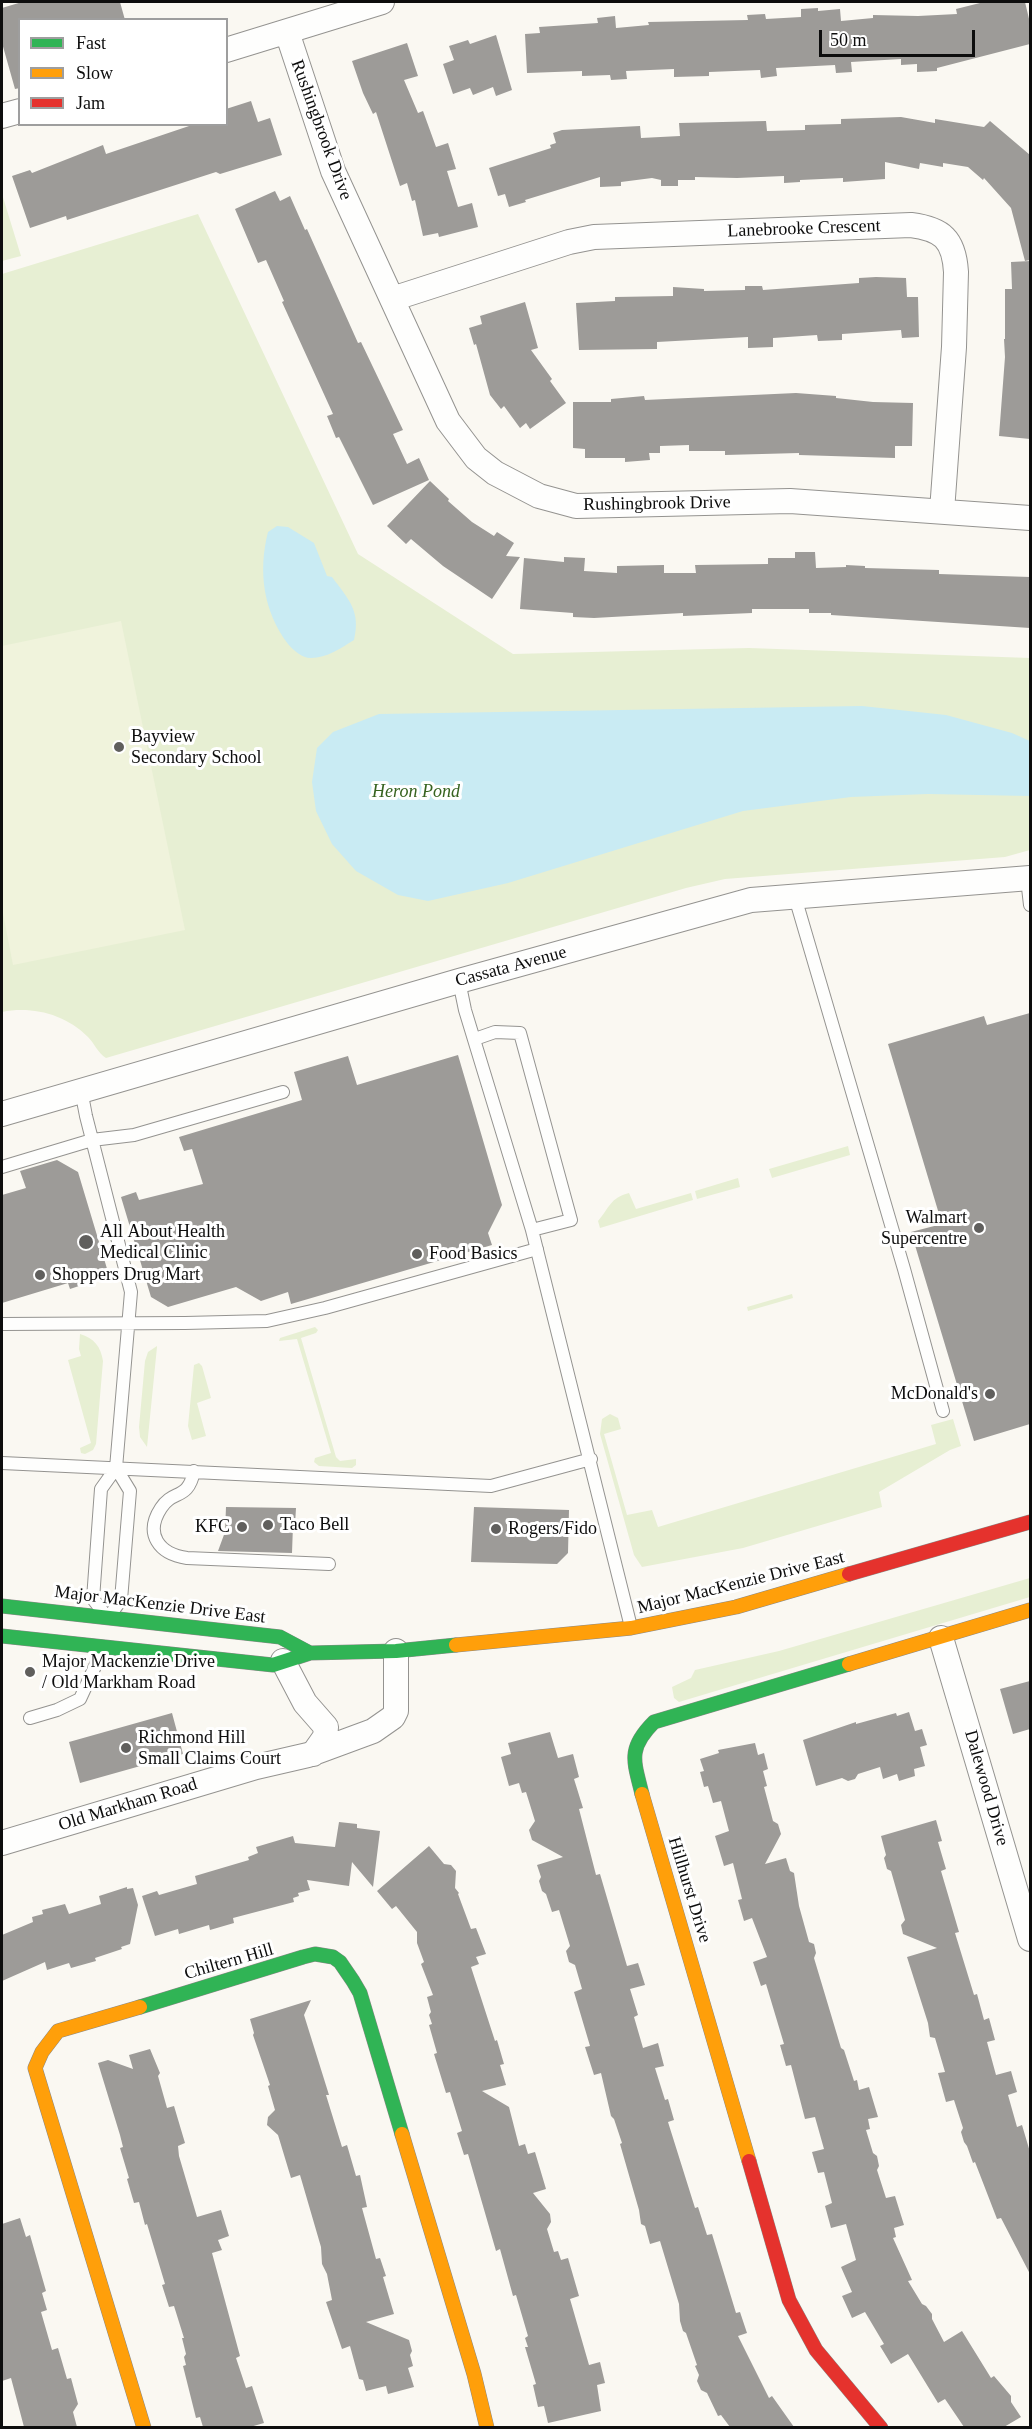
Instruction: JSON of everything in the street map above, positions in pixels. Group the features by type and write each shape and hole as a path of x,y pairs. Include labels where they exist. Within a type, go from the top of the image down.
{"street":[{"path":"228,49 382,2"},
{"name":"Rushingbrook Drive","path":"287,32 333,171 448,421 476,458 495,473 538,496 576,506 790,501 1030,518"},
{"path":"2,116 18,112"},
{"name":"Lanebrooke Crescent","path":"392,299 569,242 594,237 911,225 934,228 948,241 956,266 954,346 942,511"},
{"name":"Cassata Avenue","path":"2,1114 459,981 751,900 1029,879"},
{"name":"Major MacKenzie Drive East","path":"2,1606 105,1633 273,1665 310,1653 396,1651 632,1628 736,1607 1030,1522"},
{"name":"Hillhurst Drive","path":"881,2427 816,2350 789,2300 696,1974 652,1833 635,1765 635,1746 654,1722 1030,1610"},
{"name":"Major MacKenzie Drive East","path":"2,1636 105,1633 280,1637 310,1653"},
{"name":"Dalewood Drive","path":"941,1638 1030,1939"},
{"name":"Old Markham Road","path":"2,1843 255,1767 313,1754 373,1731 393,1718 396,1711 396,1651"},
{"path":"283,1662 305,1703 326,1727 326,1737 313,1754"},
{"name":"Chiltern Hill","path":"144,2427 35,2068 42,2052 58,2031 289,1963 308,1954 329,1955 345,1965 360,1993 474,2374 487,2427"}],"lane":[{"path":"1029,879 1030,905"},
{"path":"795,897 944,1411"},
{"path":"459,981 532,1230 632,1628"},
{"path":"475,1039 495,1032 520,1033 571,1220 532,1230"},
{"path":"81,1090 131,1292 116,1468 101,1489 93,1599 105,1633"},
{"path":"2,1167 92,1140 134,1135 282,1092"},
{"path":"2,1324 267,1321 326,1308 537,1249"},
{"path":"2,1463 490,1486 591,1460"},
{"path":"30,1719 80,1700 105,1633 121,1600 130,1491 116,1468"},
{"path":"194,1471 192,1483 185,1492 161,1507 155,1522 156,1539 165,1552 187,1558 329,1564"}],"green space":[{"path":"2,194 21,256 2,261"},
{"name":"Heron Pond","path":"198,214 358,554 513,654 749,648 1030,658 1030,850 1005,857 725,879 686,888 106,1058 79,1029 59,1017 25,1010 2,1012 2,274"},
{"path":"121,621 185,930 13,965 2,908 2,646"},
{"path":"848,1146 850,1155 772,1178 769,1169"},
{"path":"738,1178 740,1187 697,1199 695,1191"},
{"path":"629,1193 636,1209 691,1193 693,1200 600,1228 598,1221 611,1204"},
{"path":"792,1294 793,1298 748,1311 747,1307"},
{"path":"315,1327 318,1330 316,1333 301,1338 336,1457 340,1461 356,1459 356,1465 352,1468 319,1466 314,1462 315,1458 331,1453 297,1339 279,1341 280,1338"},
{"path":"80,1334 96,1344 101,1351 103,1361 96,1444 93,1450 85,1454 81,1453 80,1448 91,1443 68,1360 81,1356"},
{"path":"157,1346 147,1447 140,1437 139,1427 145,1361 148,1352"},
{"path":"199,1363 202,1366 211,1398 197,1403 206,1436 192,1440 188,1426 194,1365"},
{"path":"610,1414 618,1418 621,1429 604,1434 627,1515 652,1510 658,1527 936,1444 931,1425 953,1419 961,1446 950,1450 879,1492 882,1507 743,1548 642,1567 634,1555 600,1434 602,1419"},
{"path":"1030,1578 1030,1597 679,1702 674,1698 672,1687 691,1678 695,1670 779,1651"}],"water":[{"path":"277,526 288,527 314,543 327,576 332,577 344,592 355,613 354,640 317,658 304,657 292,649 273,618 268,604 263,561 268,532"},
{"name":"Heron Pond","path":"862,706 946,715 1012,733 1030,741 1030,796 928,794 851,797 743,811 508,883 428,901 398,895 356,871 332,844 316,811 312,782 317,748 333,732 379,714"}],"building":[{"path":"22,2 120,2 124,18 18,18 18,88 15,89 2,43 2,8"},
{"path":"984,2 1025,2 1030,23 1030,44 937,68 937,71 917,72 917,64 901,65 901,59 851,62 852,72 836,73 835,65 776,68 777,76 761,78 760,70 709,72 709,76 674,77 674,69 626,71 627,79 611,80 610,75 582,76 582,71 527,73 525,34 540,33 539,27 598,23 597,18 615,16 616,28 649,25 648,22 748,20 747,15 765,14 766,19 801,17 801,9 818,8 818,11 840,9 841,21 873,18 873,15 957,14 956,9"},
{"path":"496,35 512,90 496,96 493,87 473,95 470,88 453,94 443,64 454,60 449,46 468,40 470,44"},
{"path":"407,43 418,76 404,80 418,113 423,111 436,147 448,143 456,169 447,171 458,207 472,203 478,227 439,237 438,233 423,236 415,200 412,201 407,183 400,186 376,112 373,114 363,93 352,61"},
{"path":"251,101 258,122 270,118 282,155 220,174 216,172 67,220 66,216 30,228 12,176 30,170 32,173 103,145 106,154 189,126 228,126 228,108"},
{"path":"901,117 935,123 935,119 984,127 990,121 1030,155 1030,260 1025,261 1011,208 984,178 983,180 968,167 943,163 943,167 920,163 919,169 885,162 885,179 843,182 843,178 784,183 784,176 695,177 695,180 678,180 678,186 661,186 661,180 652,178 621,182 621,186 600,187 600,177 509,207 505,194 498,196 489,168 551,148 550,145 556,143 553,133 562,130 640,126 641,138 680,136 679,123 766,121 767,131 805,130 805,125 841,124 841,119"},
{"path":"275,191 280,201 290,196 305,230 307,229 358,343 361,342 403,430 393,434 407,464 419,458 429,480 373,505 339,437 336,438 327,416 333,414 282,302 284,301 266,260 258,263 235,209"},
{"path":"1030,261 1030,439 999,436 1005,357 1005,289 1012,289 1011,262"},
{"path":"859,278 906,278 907,297 918,297 919,337 902,338 901,330 842,334 842,340 818,341 817,335 773,338 773,347 748,348 748,337 657,342 657,349 579,350 576,303 615,301 615,297 673,296 673,287 704,289 704,291 745,290 745,286 762,286 763,290 859,283"},
{"path":"525,302 538,348 531,350 566,403 530,429 526,423 520,428 504,406 501,409 490,395 476,344 474,345 469,328 482,324 480,316"},
{"path":"796,393 873,402 913,403 912,446 895,446 895,458 799,455 799,453 725,455 725,451 689,451 689,445 660,446 660,453 649,453 650,460 625,462 625,458 585,458 585,449 573,448 573,402 611,402 611,399 644,396 645,400"},
{"path":"430,481 472,522 494,536 497,532 514,543 506,556 520,557 492,599 443,566 411,539 406,544 387,526"},
{"path":"795,552 815,552 816,568 846,567 846,565 865,566 865,568 939,570 939,574 1030,577 1030,628 831,615 831,613 809,613 809,609 752,609 752,613 683,616 683,613 594,618 573,617 573,613 520,609 524,558 564,562 564,557 585,558 584,571 617,573 617,566 664,565 664,573 696,573 695,565 768,564 768,558 795,558"},
{"name":"Walmart Supercentre","path":"1030,1013 1030,1424 974,1441 911,1232 942,1224 888,1044 984,1016 987,1025"},
{"path":"458,1055 502,1205 488,1233 492,1245 291,1304 288,1292 261,1301 236,1287 168,1307 151,1297 121,1197 136,1192 139,1200 203,1184 192,1149 184,1151 179,1137 302,1100 294,1072 348,1056 357,1085"},
{"path":"57,1160 78,1172 108,1272 84,1279 85,1284 70,1289 68,1283 2,1303 2,1195 26,1188 20,1171"},
{"path":"226,1507 296,1508 292,1553 218,1551 225,1532"},
{"path":"474,1507 569,1510 568,1553 557,1564 471,1562"},
{"path":"1030,1681 1030,1729 1013,1734 1000,1689"},
{"path":"909,1712 915,1731 922,1729 927,1745 920,1747 925,1766 914,1769 915,1776 899,1781 897,1774 883,1779 880,1767 858,1774 855,1779 848,1781 842,1778 816,1786 803,1740 856,1722 856,1724 896,1713 897,1716"},
{"name":"Richmond Hill Small Claims Court","path":"172,1713 183,1754 80,1783 69,1742"},
{"path":"550,1732 558,1758 573,1754 579,1777 574,1779 583,1808 579,1809 596,1875 600,1874 627,1966 638,1963 645,1985 630,1989 638,2015 634,2017 643,2048 658,2043 664,2066 655,2068 674,2120 668,2122 695,2208 698,2207 707,2235 712,2234 736,2313 740,2312 747,2333 738,2336 769,2398 772,2396 794,2427 730,2427 721,2415 718,2416 707,2393 701,2390 697,2381 699,2375 695,2366 697,2365 680,2321 679,2304 660,2241 650,2244 645,2226 641,2224 620,2144 622,2143 611,2116 601,2073 594,2075 585,2047 590,2046 574,1992 582,1989 575,1965 569,1962 566,1951 570,1946 559,1910 552,1912 539,1881 541,1877 537,1865 563,1857 532,1840 529,1830 535,1821 526,1792 522,1793 519,1783 509,1786 501,1757 511,1754 508,1743"},
{"path":"755,1743 758,1755 764,1753 768,1769 763,1771 767,1786 764,1787 773,1821 778,1824 781,1834 765,1864 786,1858 790,1871 794,1873 799,1906 809,1942 814,1944 816,1953 814,1958 841,2048 844,2050 854,2081 857,2080 859,2090 869,2087 878,2117 868,2119 870,2129 866,2130 873,2153 877,2156 879,2166 877,2170 886,2198 895,2196 904,2225 894,2228 896,2237 893,2238 912,2280 908,2281 922,2304 932,2314 932,2319 944,2342 962,2331 991,2378 994,2376 1011,2396 1011,2402 1021,2417 1004,2427 964,2427 945,2399 938,2403 908,2354 891,2364 880,2346 884,2344 865,2312 852,2318 842,2296 852,2292 841,2267 856,2260 846,2224 831,2228 825,2206 832,2203 824,2172 818,2173 812,2152 824,2149 815,2117 805,2119 791,2065 786,2066 780,2045 784,2044 766,1984 761,1986 753,1962 767,1957 752,1918 744,1921 738,1900 742,1899 733,1863 724,1866 715,1836 729,1831 721,1801 713,1803 708,1786 704,1787 700,1772 704,1771 700,1759 719,1753 718,1750"},
{"path":"936,1820 942,1841 938,1842 946,1869 941,1871 959,1932 955,1933 974,1995 977,1994 984,2020 989,2018 995,2040 987,2042 996,2075 1011,2071 1017,2092 1008,2095 1017,2127 1022,2125 1030,2152 1030,2274 1001,2218 997,2219 975,2162 973,2163 964,2142 961,2132 963,2128 954,2100 946,2102 938,2073 945,2072 935,2038 930,2037 928,2023 907,1957 937,1948 903,1934 901,1925 905,1920 891,1871 887,1869 884,1858 886,1855 881,1836"},
{"path":"339,1822 357,1824 357,1828 380,1831 373,1887 352,1862 349,1886 307,1880 310,1890 298,1893 299,1896 293,1898 294,1902 233,1918 234,1923 210,1930 209,1925 179,1934 178,1929 155,1936 142,1896 157,1891 159,1895 197,1884 195,1876 249,1860 248,1857 258,1853 256,1847 293,1836 295,1843 335,1847"},
{"path":"429,1846 444,1864 451,1865 456,1871 455,1888 459,1893 471,1929 476,1928 486,1954 476,1957 479,1964 471,1967 495,2041 497,2040 504,2064 500,2065 506,2085 482,2091 509,2107 519,2146 525,2144 528,2154 535,2152 546,2189 533,2193 550,2214 551,2222 547,2229 554,2252 558,2251 561,2260 568,2258 579,2296 570,2299 589,2365 600,2362 605,2383 597,2385 601,2411 548,2423 544,2406 538,2407 533,2385 536,2384 525,2347 528,2347 525,2338 528,2336 516,2295 513,2296 500,2249 496,2251 468,2154 464,2155 457,2133 462,2131 450,2092 446,2093 434,2054 437,2053 429,2025 432,2024 427,1997 433,1995 421,1964 424,1962 417,1943 417,1932 396,1906 392,1909 377,1891"},
{"path":"127,1887 127,1889 133,1888 138,1905 130,1944 95,1958 96,1961 71,1968 69,1963 47,1970 45,1962 2,1981 2,1935 33,1922 32,1917 43,1914 42,1910 65,1904 69,1914 101,1904 99,1896"},
{"path":"311,2000 304,2015 329,2095 326,2095 342,2147 347,2145 356,2176 360,2175 367,2207 362,2208 376,2259 380,2258 386,2276 383,2277 394,2314 366,2322 409,2340 412,2351 410,2355 413,2366 408,2368 414,2387 388,2394 386,2386 366,2391 363,2380 359,2379 350,2346 342,2349 326,2302 332,2300 327,2274 322,2264 321,2247 300,2175 291,2178 278,2135 267,2125 268,2117 275,2110 268,2086 270,2085 250,2019"},
{"path":"150,2049 160,2073 158,2076 167,2108 174,2106 185,2143 178,2146 179,2156 197,2217 221,2210 229,2236 218,2240 222,2250 212,2253 240,2356 236,2358 246,2388 252,2386 264,2423 250,2427 203,2427 200,2417 196,2418 183,2366 186,2365 182,2338 184,2338 174,2306 169,2307 162,2285 165,2284 147,2224 145,2225 139,2202 134,2203 127,2179 129,2178 120,2148 123,2147 120,2135 98,2063 108,2060 133,2069 129,2055"},
{"path":"20,2218 26,2237 30,2235 46,2291 42,2293 47,2310 41,2312 52,2350 58,2348 67,2379 71,2378 78,2404 73,2412 77,2427 24,2427 11,2378 2,2381 2,2224"}],"traffic: fast":[{"path":"2,1606 280,1637 310,1653"},
{"path":"2,1636 273,1665 310,1653 396,1651 456,1645"},
{"path":"642,1794 635,1764 636,1748 645,1731 654,1722 849,1664"},
{"path":"140,2007 303,1957 315,1954 333,1957 340,1962 360,1993 402,2134"}],"traffic: slow":[{"path":"456,1645 631,1628 736,1607 849,1574"},
{"path":"849,1664 1030,1610"},
{"path":"642,1794 749,2161"},
{"path":"140,2007 58,2031 42,2052 35,2068 144,2428"},
{"path":"402,2134 474,2374 487,2428"}],"traffic: jam":[{"path":"849,1574 1030,1522"},
{"path":"749,2161 789,2300 816,2350 881,2428"}],"place":[{"name":"Bayview Secondary School","path":"119,747"},
{"name":"Walmart Supercentre","path":"979,1228"},
{"name":"All About Health Medical Clinic","path":"86,1242"},
{"name":"Food Basics","path":"417,1254"},
{"name":"Shoppers Drug Mart","path":"40,1275"},
{"name":"McDonald's","path":"990,1394"},
{"name":"Taco Bell","path":"268,1525"},
{"name":"KFC","path":"242,1527"},
{"name":"Rogers/Fido","path":"496,1529"},
{"name":"Major Mackenzie Drive / Old Markham Road","path":"30,1672"},
{"name":"Richmond Hill Small Claims Court","path":"126,1748"}]}
